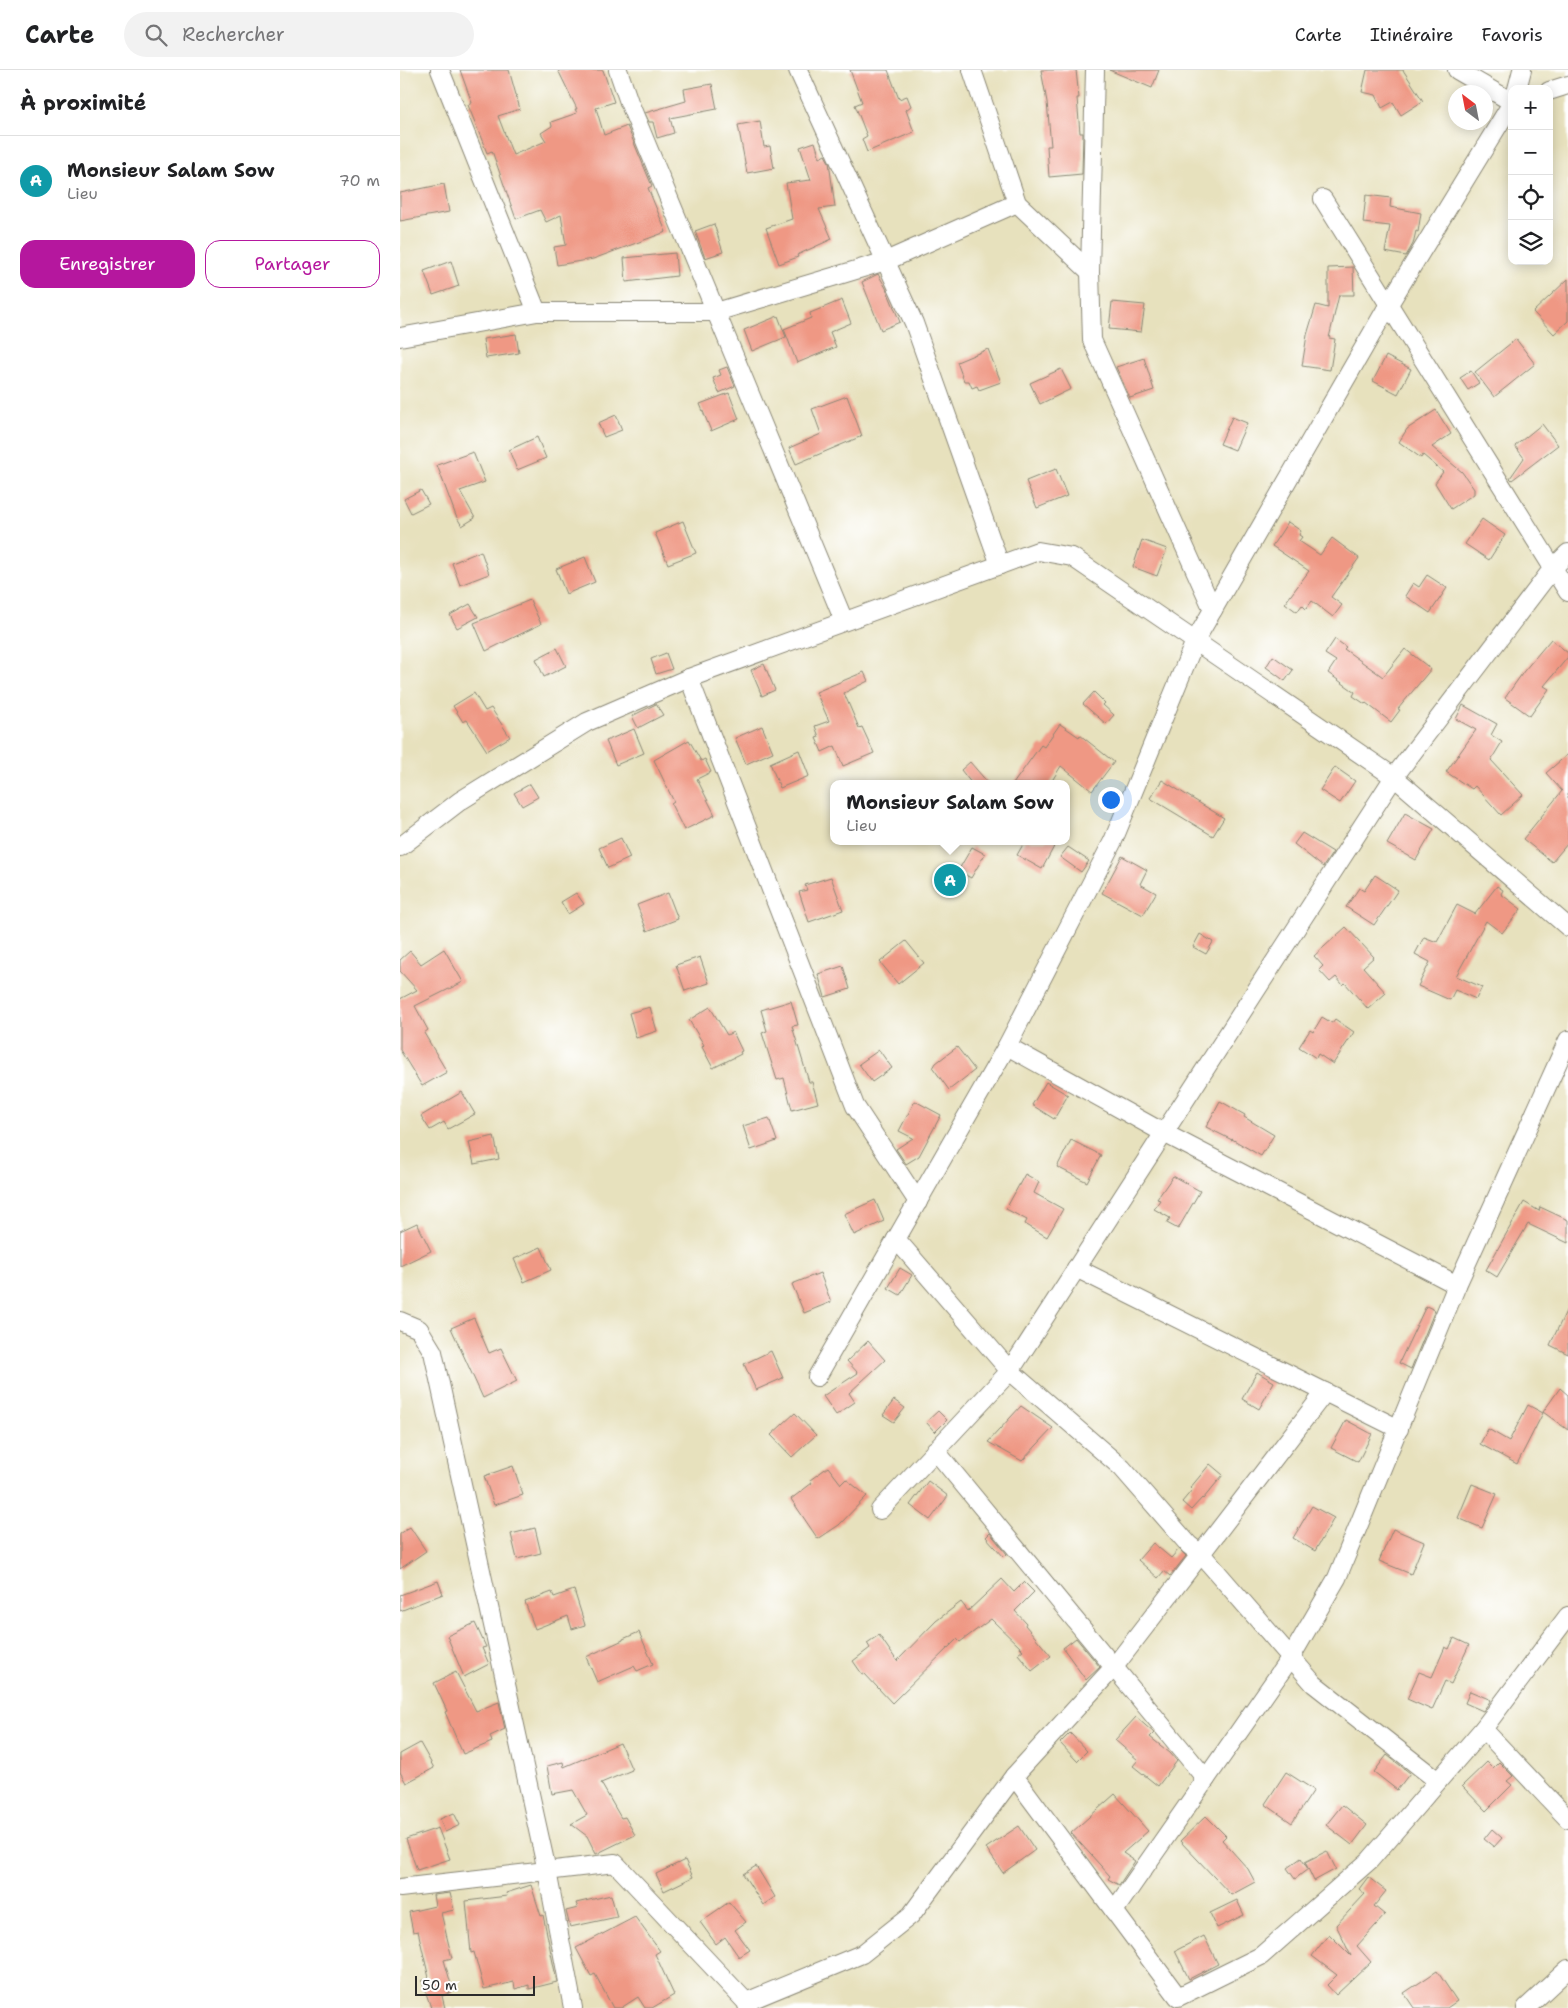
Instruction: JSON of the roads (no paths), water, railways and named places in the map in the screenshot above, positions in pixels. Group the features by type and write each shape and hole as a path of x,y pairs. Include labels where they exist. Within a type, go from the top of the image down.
{"street":[{"path":"440,70 537,312"},
{"path":"618,70 628,102 844,621"},
{"path":"798,70 914,323 1000,565"},
{"path":"972,70 1017,203 1090,272"},
{"path":"1095,70 1090,272 1092,340 1213,610"},
{"path":"1457,70 1508,101"},
{"path":"1518,85 1522,70"},
{"path":"1553,90 1568,85"},
{"path":"817,1376 1007,1046 1113,840 1195,641 1389,304 1508,110"},
{"path":"1323,199 1568,592"},
{"path":"400,337 537,312 716,312 886,262 1017,203"},
{"path":"400,847 460,802 587,722 689,678 1038,551 1072,557 1394,777 1568,927"},
{"path":"880,1510 1010,1371 1394,777 1553,568 1568,553"},
{"path":"689,678 855,1106 918,1202"},
{"path":"1114,1911 1291,1657 1337,1578 1458,1285 1568,1040"},
{"path":"1007,1046 1164,1132 1458,1285"},
{"path":"896,1239 1010,1371 1122,1468 1189,1545 1202,1555 1314,1684 1438,1780"},
{"path":"1076,1268 1398,1429"},
{"path":"400,1321 419,1329 433,1352 547,1872 574,2008"},
{"path":"400,1888 547,1872 615,1862 747,2005 862,1954 911,1916 1014,1776 1114,1667 1202,1555 1325,1392"},
{"path":"935,1450 1206,1779"},
{"path":"1014,1776 1178,1997 1261,1956 1370,1860 1483,1729 1568,1616"},
{"path":"1483,1729 1568,1819"},
{"path":"1526,2008 1568,1969"}],"place":[{"name":"Monsieur Salam Sow","path":"950,880"}]}
